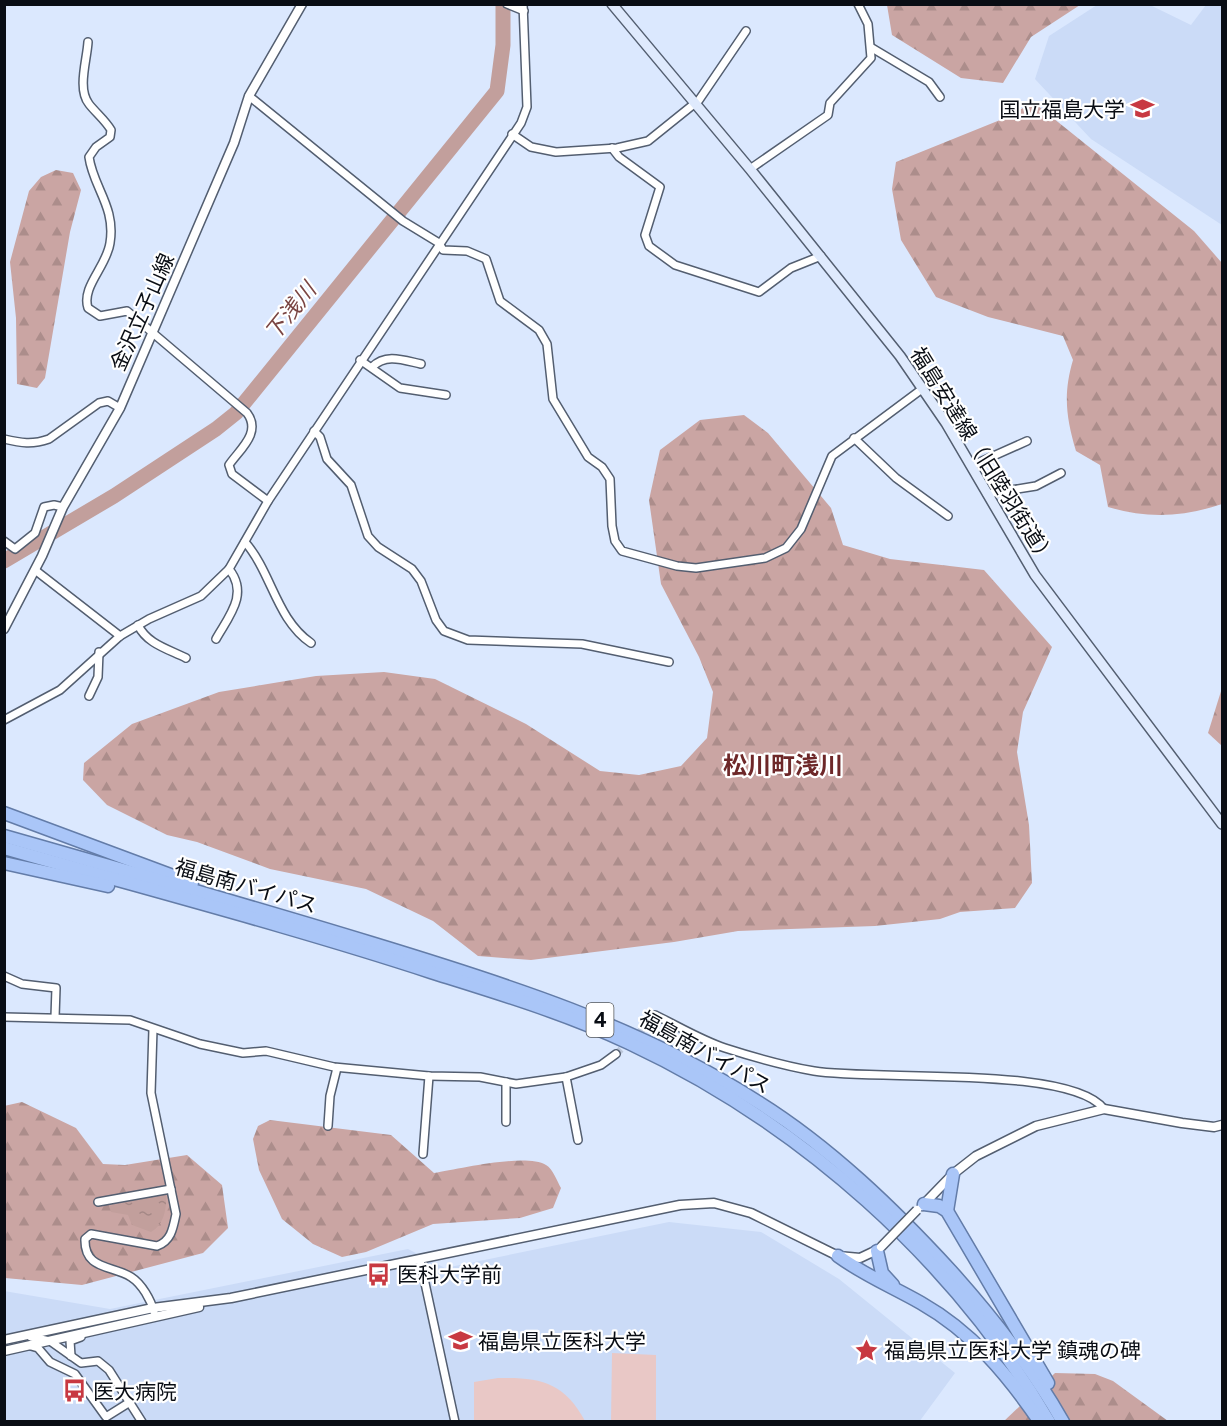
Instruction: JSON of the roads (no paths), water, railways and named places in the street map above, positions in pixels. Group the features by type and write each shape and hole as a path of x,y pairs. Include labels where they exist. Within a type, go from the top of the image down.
{"highway":[{"path":"4,813 285,918"},
{"name":"福島南バイパス","path":"4,836 457,969 569,1008 624,1030 671,1053 761,1104 846,1170 916,1233 988,1314 1046,1393 1063,1422"},
{"name":"福島南バイパス","path":"4,848 256,918 563,1014 629,1043 740,1104 792,1140 892,1225 924,1257 1003,1350 1049,1422"},
{"path":"4,863 256,918"},
{"path":"947,1211 953,1174"},
{"path":"921,1207 939,1206 947,1211 1068,1422"},
{"path":"879,1249 882,1274 887,1281 960,1330 991,1357 1040,1422"},
{"path":"838,1256 860,1272 922,1304"}],"main road":[{"name":"福島安達線（旧陸羽街道）","path":"612,4 821,256 922,389 971,466 1035,575 1222,824"}],"street":[{"name":"金沢立子山線","path":"4,629 62,512 120,408 234,143 249,96 302,4"},
{"path":"750,169 828,115 830,103 871,58 872,48 868,24 858,4"},
{"path":"4,720 60,690 99,652 120,636 138,625 201,596 229,569 268,501 360,360 521,123 526,107 523,8 509,5"},
{"path":"512,134 531,147 556,152 612,148 648,141 699,100 746,31"},
{"path":"88,42 83,85 85,95 87,102 111,130 110,137 96,147 89,157 110,216 110,242 106,260 86,293 88,308 100,316 127,311 247,412 251,422 250,437 229,465 232,474 268,501"},
{"path":"872,48 929,82 940,97"},
{"path":"249,96 403,221 439,243 443,250 467,251 486,259 500,301 539,330 547,344 554,399 588,457 602,467 610,478 612,526 615,541 622,551 677,566 696,568 765,558 786,548 801,529 832,456 922,389"},
{"path":"612,148 619,157 660,187 645,235 649,246 675,265 759,292 791,268 821,256"},
{"path":"372,367 378,360 387,358 421,364"},
{"path":"360,360 400,388 446,395"},
{"path":"4,439 25,444 40,442 48,439 99,402 108,400 120,408"},
{"path":"314,431 320,436 330,465 351,485 369,536 378,547 412,569 421,581 436,620 444,631 468,640 582,644 669,662"},
{"path":"854,438 896,478 948,516"},
{"path":"971,466 1027,441"},
{"path":"987,494 1036,486 1061,473"},
{"path":"4,541 15,549 35,533 44,507 54,505 62,512"},
{"path":"245,542 259,561 290,625 311,643"},
{"path":"216,639 238,595 238,585 229,569"},
{"path":"35,570 120,636"},
{"path":"138,625 143,635 151,642 186,658"},
{"path":"89,696 98,677 99,652"},
{"path":"4,976 22,984 56,988 55,1017"},
{"path":"646,1026 655,1015 724,1048 813,1071 842,1074 964,1075 1077,1092 1099,1103 1104,1109"},
{"path":"4,1017 130,1020 223,1050 243,1053 266,1051 337,1068 429,1076 480,1077 506,1082 527,1083 566,1077 601,1065 616,1054"},
{"path":"153,1029 151,1093 176,1214 170,1237 164,1244 150,1247 91,1234 86,1239 85,1248 89,1256 99,1265 129,1276 138,1282 154,1313"},
{"path":"328,1126 330,1096 337,1068"},
{"path":"423,1154 429,1076"},
{"path":"566,1077 578,1140"},
{"path":"506,1082 506,1122"},
{"path":"4,1341 56,1328 154,1313 420,1260 670,1207 714,1203 751,1214 838,1256 860,1258 879,1249 953,1174 1000,1142 1036,1126 1104,1109 1182,1123 1214,1127 1222,1125"},
{"path":"98,1202 171,1189"},
{"path":"420,1260 455,1422"},
{"path":"4,1351 105,1328 154,1313"},
{"path":"52,1362 47,1341 56,1328"},
{"path":"71,1356 70,1341 101,1332 105,1328"},
{"path":"4,1341 35,1337 47,1341 81,1363 98,1361 109,1370 140,1418"},
{"path":"31,1346 38,1348 52,1362 75,1374 106,1417 130,1402"}],"water":[{"path":"166,1194 164,1216 151,1232 132,1225 128,1215 111,1212 109,1206"}],"waterway":[{"name":"下浅川","path":"4,561 114,496 216,429 236,413 497,91 503,45 503,4"}],"tunnel":[{"path":"616,1054 646,1026"}],"place":[{"name":"国立福島大学","path":"1143,109"},
{"name":"医科大学前","path":"379,1274"},
{"name":"福島県立医科大学","path":"460,1341"},
{"name":"福島県立医科大学 鎮魂の碑","path":"866,1350"},
{"name":"医大病院","path":"75,1391"}],"district":[{"name":"松川町浅川","path":"783,765"}]}
